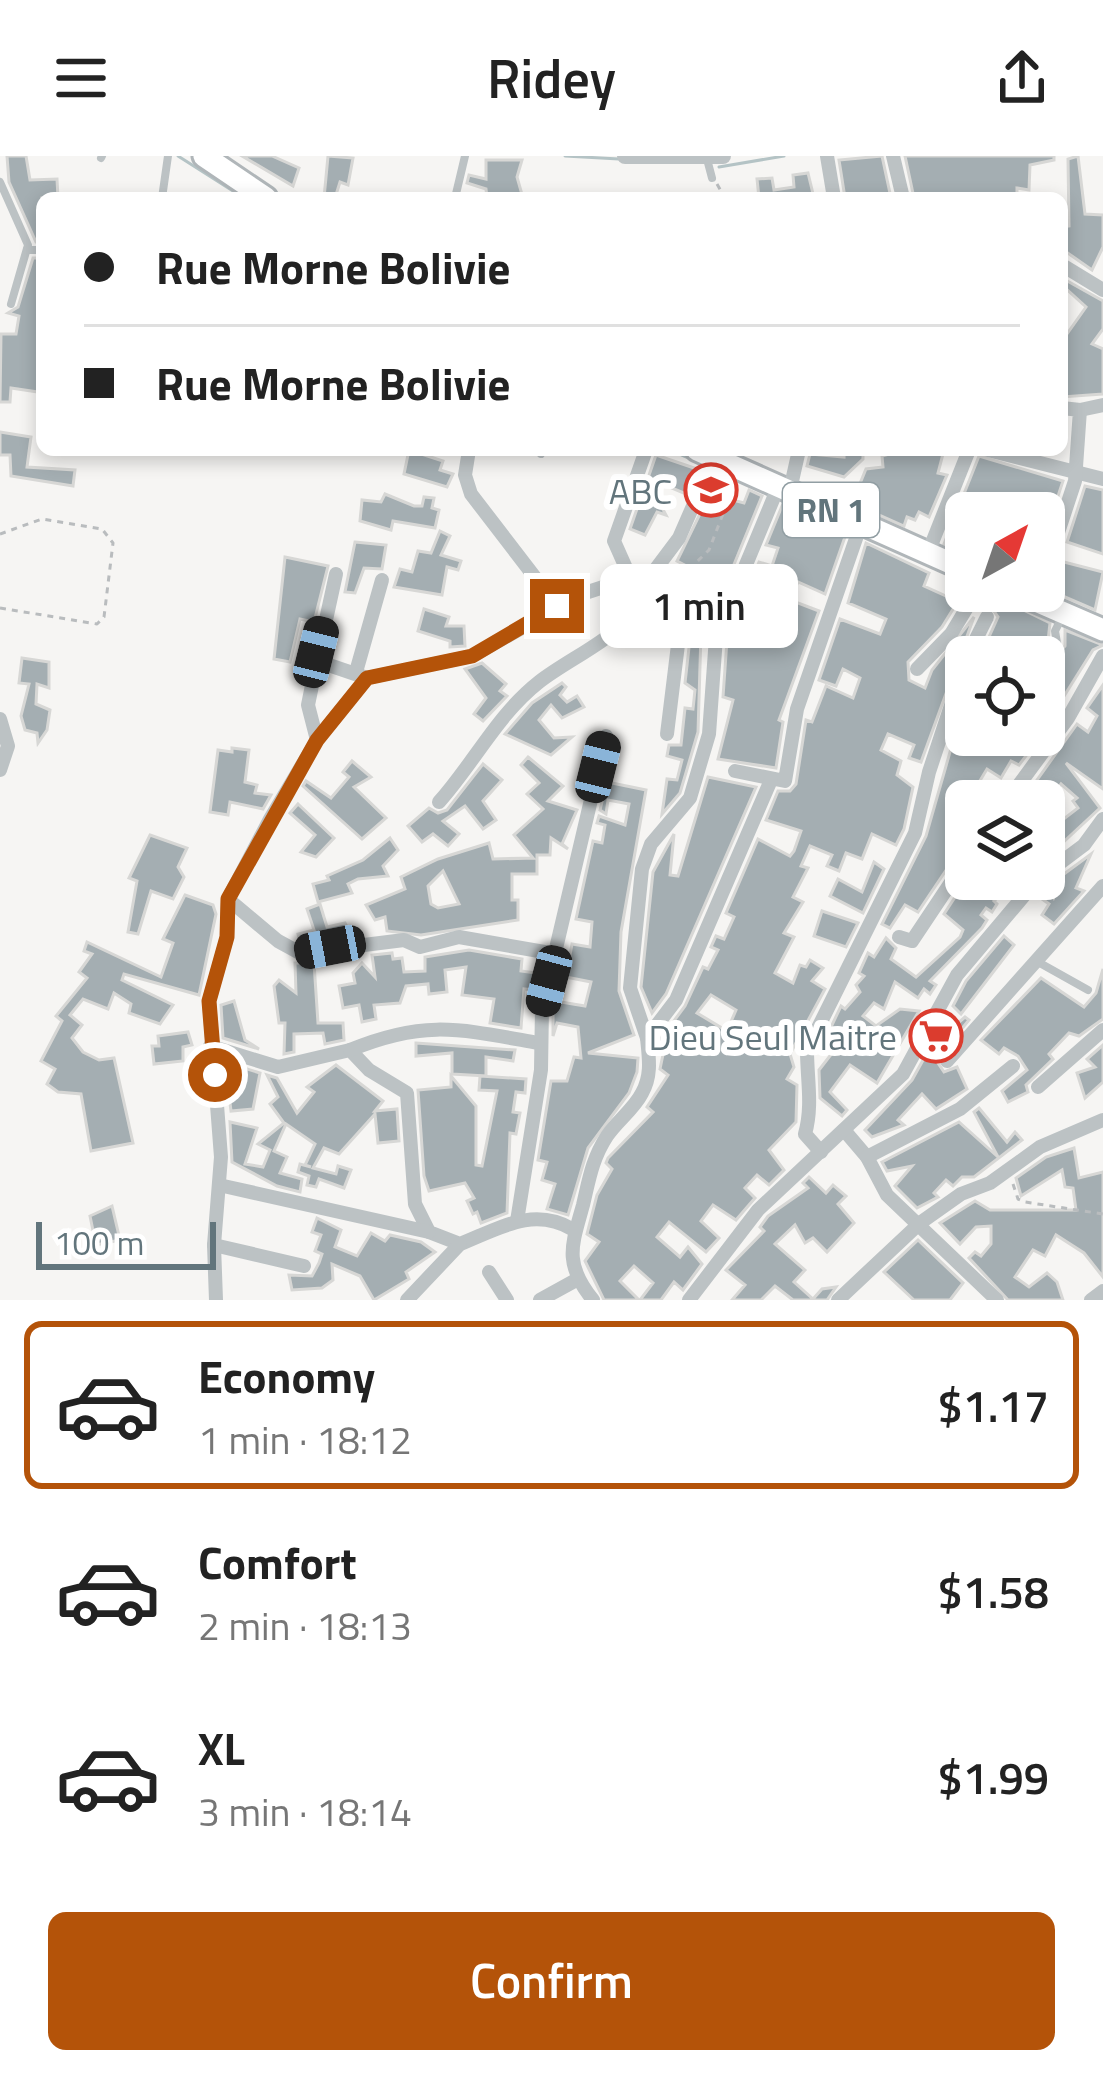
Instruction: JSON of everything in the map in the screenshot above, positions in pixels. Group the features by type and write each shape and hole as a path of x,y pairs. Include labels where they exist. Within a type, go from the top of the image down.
{"main road":[{"path":"204,156 255,192"},
{"name":"RN 1","path":"708,458 945,561"},
{"path":"1064,613 1103,631"}],"street":[{"path":"625,156 715,157"},
{"path":"826,156 833,192"},
{"path":"893,156 902,192"},
{"path":"1068,269 1103,290"},
{"path":"1068,409 1103,405"},
{"path":"1065,509 1076,474 1080,410"},
{"path":"468,456 465,476 470,494 557,606"},
{"path":"630,578 614,541 644,456"},
{"path":"593,1300 578,1279 572,1229 595,1156 642,1095 650,1072 647,1038 630,988 642,869 652,844 690,798 709,734 716,637 796,456"},
{"path":"928,553 966,456"},
{"path":"1010,456 1103,479"},
{"path":"439,802 515,705 538,682 602,642 658,581 708,458"},
{"path":"735,771 785,781 797,709 861,524"},
{"path":"317,740 308,705 336,574"},
{"path":"317,661 362,675 472,656 557,606 630,578 658,581 682,612 667,734"},
{"path":"216,1300 219,1103 209,1001 227,937 228,899 317,740 362,675 382,580"},
{"path":"917,669 951,634 964,612"},
{"path":"977,636 986,617"},
{"path":"1022,780 1068,718 1103,656"},
{"path":"0,719 8,746 0,770"},
{"path":"820,1151 806,1134 812,1110 806,1087 807,1050 916,833 945,724"},
{"path":"517,1221 520,1177 542,1070 538,1043 607,736"},
{"path":"647,1038 676,1000 771,780"},
{"path":"1065,858 1101,830"},
{"path":"947,1061 1103,886"},
{"path":"899,937 912,941 945,892"},
{"path":"228,899 278,941 300,952 404,940 420,947 459,937 556,954"},
{"path":"689,1300 728,1243 903,1074 958,975 1022,900"},
{"path":"210,1046 278,1067 350,1050 398,1030 426,1027 538,1043"},
{"path":"1038,1087 1103,1030"},
{"path":"350,1050 407,1093 415,1204 429,1232"},
{"path":"867,1157 960,1109 1013,1066"},
{"path":"838,1300 920,1222 1009,1171 1040,1147 1103,1120"},
{"path":"844,1130 867,1157 886,1195 920,1222 997,1300"},
{"path":"219,1185 429,1232 460,1244"},
{"path":"406,1300 460,1244 517,1221 550,1216 572,1229"},
{"path":"214,1245 304,1266"},
{"path":"488,1272 508,1300"},
{"path":"540,1300 578,1279"},
{"path":"1091,1300 1103,1291"}],"lane":[{"path":"163,192 168,156"},
{"path":"456,192 465,156"},
{"path":"712,178 715,157"},
{"path":"0,182 27,236 10,304"},
{"path":"27,250 36,250"},
{"path":"1056,636 1064,613"},
{"path":"1038,962 1088,990"}],"path":[{"path":"712,178 721,192"},
{"path":"658,581 709,550 728,502"},
{"path":"0,534 42,519 102,529 113,543 104,616 94,626 0,608"},
{"path":"1009,1171 1018,1199 1103,1214"}],"building":[{"path":"7,156 26,156 30,180 57,179 58,192 36,192 36,242 9,182"},
{"path":"242,156 272,156 299,168 293,186"},
{"path":"328,156 353,158 348,185 340,182 337,192 325,192"},
{"path":"882,156 890,192 844,192 839,160"},
{"path":"905,156 1054,156 1054,160 1030,165 1029,190 913,192"},
{"path":"1078,156 1085,214 1103,215 1103,247 1092,270 1068,253 1068,159"},
{"path":"486,160 522,160 517,177 521,192 486,192 467,183 469,175 486,179"},
{"path":"808,173 813,192 758,192 757,179 772,178 774,190 794,187 793,175"},
{"path":"36,258 36,392 11,388 10,402 0,402 1,334 16,334 19,316 8,313 18,307"},
{"path":"1068,281 1103,301 1103,329 1092,344 1103,349 1103,394 1068,397 1068,332 1086,307 1068,290"},
{"path":"0,432 31,437 27,467 75,470 73,486 11,476 10,455 0,455"},
{"path":"408,456 428,456 443,461 440,470 453,474 447,487 404,474"},
{"path":"656,456 697,469 686,494 648,478"},
{"path":"810,456 863,456 844,477 807,466"},
{"path":"882,456 942,456 938,473 947,475 929,517 919,512 915,520 907,517 904,526 852,503 866,469 883,467"},
{"path":"979,456 1063,481 1059,492 965,492"},
{"path":"647,480 666,515 657,512 645,535 630,529"},
{"path":"716,481 725,498 744,503 749,490 762,496 717,606 702,600 698,732 680,793 662,814 667,779 677,780 682,760 667,756 669,745 681,745 685,708 693,709 695,690 685,683 693,612 684,589 698,572 677,561"},
{"path":"1085,486 1103,490 1103,554 1067,542"},
{"path":"385,494 414,506 422,506 424,497 434,498 432,508 439,510 435,528 393,521 391,530 360,521 362,500 381,502"},
{"path":"782,506 846,534 825,594 798,582 790,600 819,611 779,720 783,722 776,768 718,759 733,700 723,697 727,640 759,562 772,566 778,548 766,545"},
{"path":"440,531 450,536 441,555 461,561 458,570 447,567 442,595 394,587 400,569 412,572 418,551 431,553"},
{"path":"355,542 386,545 382,569 364,568 355,593 345,592"},
{"path":"866,543 929,573 924,586 945,596 945,612 951,612 908,662 909,680 925,688 945,654 945,696 921,762 909,758 914,745 888,734 881,750 901,761 897,775 913,787 896,845 872,834 862,859 846,853 839,871 827,866 832,855 810,846 801,866 808,868 793,897 803,902 784,933 794,937 775,973 793,983 800,965 806,967 810,960 823,968 812,981 825,989 790,1054 794,1067 787,1079 797,1085 796,1122 769,1150 784,1170 769,1185 757,1175 745,1188 755,1198 736,1220 713,1205 701,1221 719,1238 706,1252 669,1222 657,1237 680,1257 688,1247 702,1264 683,1290 674,1282 661,1300 640,1300 653,1283 634,1266 620,1281 639,1300 604,1300 585,1261 599,1242 587,1234 597,1195 612,1169 608,1158 653,1112 647,1107 668,1075 660,1069 665,1045 659,1041 685,1006 703,967 708,969 718,950 711,947 716,936 724,939 734,917 726,913 758,839 790,856 794,851 801,831 766,820 778,791 790,791 796,784 806,720 812,722 826,686 853,698 860,678 843,669 836,686 819,680 840,619 880,634 886,619 848,603","holes":["711,995 736,1010 727,1031 697,1013"]},
{"path":"285,557 328,566 314,622 300,619 290,662 274,659"},
{"path":"1065,562 1103,572 1095,610 1065,597"},
{"path":"424,609 449,617 446,626 464,626 465,646 450,647 450,641 418,631"},
{"path":"994,612 1028,612 1050,623 1049,636 989,636 998,617"},
{"path":"1065,630 1103,645 1093,650 1065,695 1065,646"},
{"path":"22,658 49,662 49,688 37,684 36,704 50,710 47,730 38,743 37,733 25,730 21,716 29,684 19,683"},
{"path":"482,663 506,684 500,691 507,696 483,721 474,714 486,698 465,669"},
{"path":"562,683 566,687 560,695 567,702 577,696 584,707 562,718 551,705 539,720 554,738 572,737 551,755 505,734 532,703"},
{"path":"1103,685 1103,789 1066,763 1100,808 1065,840 1065,818 1078,808 1073,801 1077,798 1065,788 1065,780 1037,780 1054,756 1065,756 1065,741 1077,724 1088,732 1097,716 1087,708"},
{"path":"232,748 249,750 245,782 257,785 255,793 271,795 263,809 230,802 228,815 210,812 218,750 232,752"},
{"path":"949,756 1026,756 1019,765 1011,761 1001,778 987,769 980,780 945,780 945,872 918,912 905,905 890,928 882,924 926,836"},
{"path":"528,757 563,786 548,801 577,810 562,844 568,849 551,838 550,855 537,855 537,874 512,874 518,920 421,935 387,931 385,917 375,920 366,905 405,889 401,877 489,843 493,859 533,858 514,835 543,809 527,794 539,783 521,765","holes":["443,871 459,904 438,908 431,904 428,886"]},
{"path":"352,761 371,777 354,787 386,818 362,839 303,786 306,781 331,798 349,777 343,772"},
{"path":"483,764 502,780 483,801 496,820 483,829 465,806 443,821 459,834 448,846 433,834 422,842 408,826 429,808 438,813 447,810"},
{"path":"708,777 756,787 666,994 652,1013 641,987 653,872 674,834 670,875 678,876"},
{"path":"607,782 646,790 621,932 619,991 634,1035 588,1053 638,1058 637,1072 629,1093 588,1148 568,1215 547,1209 555,1184 542,1180 547,1162 538,1160 551,1081 567,1081 574,1057 581,1058 578,1027 557,1023 553,1036 553,1009 555,1001 585,1006 591,982 566,977 572,944 590,947 592,922 576,919 593,841 602,843 605,825 597,823 599,816 625,825 629,804 608,800 606,814 600,810"},
{"path":"298,804 334,838 316,857 301,852 315,835 290,813"},
{"path":"150,835 187,848 178,867 184,877 173,899 151,891 138,934 128,932 137,881 129,878"},
{"path":"390,838 398,850 383,866 388,876 358,879 348,884 352,893 318,902 313,884 363,860"},
{"path":"1091,854 1076,888 1084,891 1054,924 1042,915 1049,904 1044,900 1065,900 1065,873"},
{"path":"874,862 884,869 863,913 830,896 838,879 862,892"},
{"path":"185,895 213,905 216,914 199,995 124,974 122,980 173,1005 160,1024 129,1013 131,1004 114,993 108,1009 83,999 70,1015 82,1025 72,1038 83,1052 99,1060 114,1058 133,1143 91,1151 81,1094 58,1092 47,1084 55,1069 41,1061 62,1021 56,1016 87,978 79,972 92,954 84,951 87,942 161,977 173,943 163,939"},
{"path":"953,900 995,900 997,904 992,912 986,908 982,928 930,981 936,985 930,994 924,989 918,998 895,982 884,1009 874,1003 863,1016 876,1026 900,1009 919,1011 877,1083 850,1065 830,1092 847,1110 842,1116 820,1098 819,1070 833,1052 823,1044 841,1006 845,1009 860,992 856,985 864,976 859,973 868,953 874,957 886,938 896,948 891,959 916,977 960,937 963,930 944,914"},
{"path":"320,904 327,927 345,923 351,935 299,939 298,934 314,930 307,909"},
{"path":"822,911 858,923 846,947 814,936"},
{"path":"1004,936 1014,945 961,1014 953,1006 966,981"},
{"path":"469,950 522,959 521,971 536,973 534,990 524,989 521,1028 490,1023 494,999 462,995 466,967 445,970 447,992 429,994 428,984 406,986 400,1003 374,1005 376,1019 362,1022 359,1005 343,1008 339,986 355,983 353,973 362,963 375,977 372,955 392,953 393,959 402,958 404,972 425,971 425,957"},
{"path":"295,963 314,963 318,1023 343,1023 344,1040 325,1044 323,1033 294,1034 294,1052 284,1054 285,1023 279,1023 274,986 279,980 296,993"},
{"path":"1103,969 1103,1019 1079,1036 1069,1033 1049,1054 1053,1059 1026,1085 1028,1092 1008,1102 1002,1091 1027,1070 1018,1056 1004,1048 999,1054 981,1040 1041,978 1084,1007 1096,993"},
{"path":"234,1001 245,1040 259,1049 223,1038 221,1005"},
{"path":"965,1017 969,1020 936,1060 944,1072 957,1067 967,1089 936,1109 922,1094 898,1120 904,1125 872,1137 865,1130 912,1080 938,1033 943,1036"},
{"path":"188,1032 192,1045 183,1047 183,1061 154,1064 152,1046 159,1046 158,1036"},
{"path":"416,1043 515,1050 513,1061 486,1057 486,1076 452,1074 452,1053 416,1056"},
{"path":"1103,1045 1103,1082 1085,1098 1077,1073 1095,1067 1087,1059"},
{"path":"225,1062 260,1073 253,1109 231,1111"},
{"path":"336,1065 383,1101 375,1111 397,1109 399,1141 378,1143 375,1114 339,1154 324,1148 313,1168 336,1174 338,1166 351,1170 344,1188 319,1179 316,1187 307,1185 309,1176 298,1172 300,1164 311,1167 305,1165 315,1144 286,1124 274,1151 287,1157 280,1173 302,1179 300,1192 277,1186 232,1162 230,1122 257,1128 245,1164 263,1167 270,1150 258,1144 284,1123 270,1104 278,1097 267,1075 277,1078 297,1113 314,1092 307,1087"},
{"path":"451,1076 476,1106 476,1165 482,1166 497,1091 479,1090 480,1076 526,1079 525,1093 516,1092 513,1112 520,1113 516,1134 510,1133 507,1213 481,1223 467,1201 474,1198 465,1183 429,1191 424,1176 418,1090 451,1087"},
{"path":"979,1108 1007,1142 1015,1132 1022,1140 974,1177 962,1177 953,1186 946,1180 934,1193 938,1197 917,1208 895,1186 912,1166 887,1171 882,1162 959,1122 998,1157 974,1112"},
{"path":"1074,1148 1079,1178 1103,1172 1103,1277 1084,1253 1056,1235 1045,1256 1033,1250 1015,1277 1029,1287 1047,1273 1057,1282 1063,1300 1008,1300 969,1258 975,1252 981,1256 991,1244 991,1226 976,1227 960,1244 940,1223 975,1201 990,1210 1076,1210 1073,1188 1065,1187 1062,1170 1021,1196 1016,1178 1046,1157"},
{"path":"809,1177 826,1193 833,1185 846,1196 838,1204 854,1223 827,1252 813,1238 805,1243 795,1225 775,1244 805,1270 794,1282 813,1299 822,1289 836,1287 827,1300 793,1300 775,1286 761,1300 732,1300 745,1285 726,1270 764,1231 760,1227 768,1216 808,1188 803,1183"},
{"path":"112,1206 120,1240 96,1245 90,1216"},
{"path":"317,1218 341,1230 335,1247 357,1256 371,1233 385,1241 390,1235 421,1242 435,1252 406,1272 409,1279 374,1300 360,1276 332,1264 333,1280 322,1288 292,1290 289,1275 312,1276 319,1263 322,1254 315,1251 321,1235 312,1232"},
{"path":"918,1240 963,1283 950,1300 914,1300 884,1272"}],"waterway":[{"path":"178,156 235,192"},
{"path":"565,156 619,159"},
{"path":"719,167 784,156"},
{"path":"684,456 704,465"}],"place":[{"name":"ABC","path":"711,490"},
{"name":"Dieu Seul Maitre","path":"936,1036"}],"route":[{"path":"215,1075 209,1001 227,937 228,899 248,855 317,740 367,678 472,656 557,606"}]}
